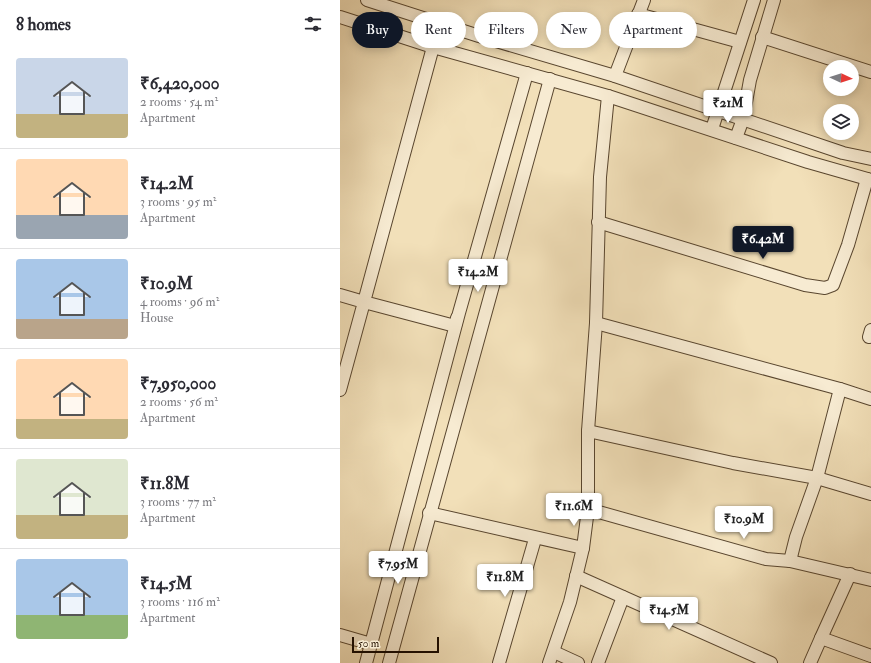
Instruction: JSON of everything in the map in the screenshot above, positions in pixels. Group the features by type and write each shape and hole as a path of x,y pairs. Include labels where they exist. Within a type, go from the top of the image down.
{"street":[{"path":"367,0 479,36 615,76 843,153 871,159"},
{"path":"639,12 644,0"},
{"path":"712,129 754,0"},
{"path":"736,138 743,119 750,80 774,0"},
{"path":"340,17 411,40"},
{"path":"697,30 740,42"},
{"path":"762,37 871,72"},
{"path":"340,390 433,48"},
{"path":"437,48 608,96 736,138 869,179 834,285 825,288 805,285 598,222"},
{"path":"615,76 625,48"},
{"path":"366,663 459,313 527,73"},
{"path":"389,663 550,79"},
{"path":"549,663 570,602 583,548 588,509 588,431 596,323 600,177 608,96"},
{"path":"340,295 455,326 459,313"},
{"path":"596,323 871,399"},
{"path":"790,561 796,537 817,478 840,390"},
{"path":"588,431 733,462 817,478 871,494"},
{"path":"588,509 766,559 790,561 871,580"},
{"path":"429,514 535,539 583,548"},
{"path":"499,663 535,539"},
{"path":"810,663 850,574"},
{"path":"576,576 771,663"},
{"path":"598,663 623,597"},
{"path":"340,635 371,644"},
{"path":"821,638 871,656"},
{"path":"554,652 578,663"}]}
